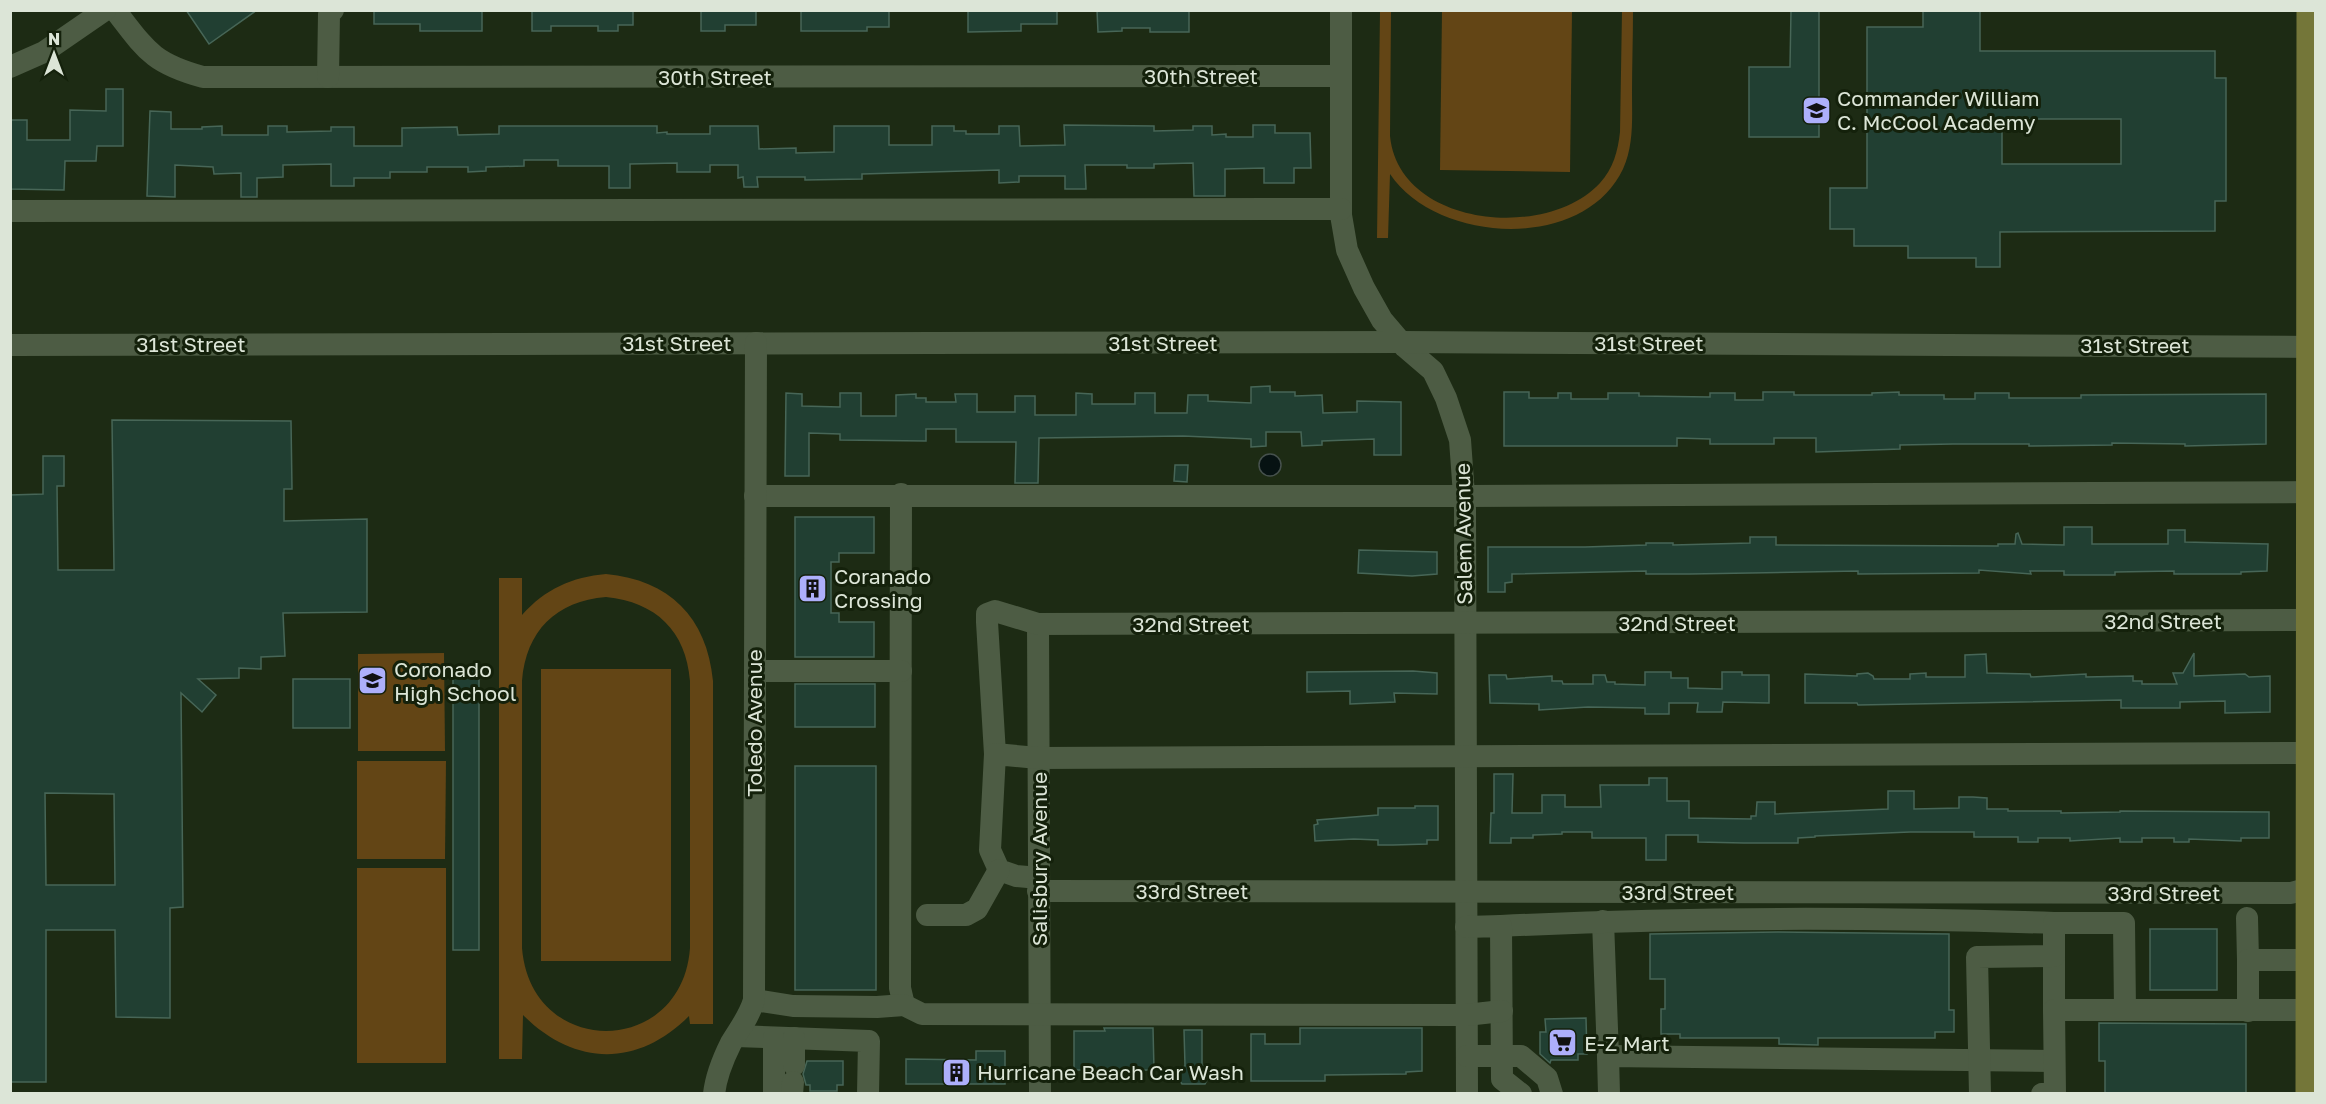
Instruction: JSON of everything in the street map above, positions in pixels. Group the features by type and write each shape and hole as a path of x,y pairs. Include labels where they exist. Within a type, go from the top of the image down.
{"main road":[{"path":"2309,1094 2313,887 2313,87 2310,10"}],"street":[{"path":"10,67 44,52 105,10"},
{"name":"30th Street","path":"115,10 155,58 176,70 203,77 1341,76"},
{"path":"328,78 329,14 333,10"},
{"name":"Salem Avenue","path":"1341,10 1341,209 1347,250 1382,320 1401,342 1433,371 1446,398 1460,440 1464,496 1467,1094"},
{"path":"10,211 1341,209"},
{"name":"31st Street","path":"10,345 1401,342 2312,346"},
{"name":"Toledo Avenue","path":"714,1094 725,1056 750,1014 753,1000 756,343"},
{"path":"755,495 1464,496 2313,493"},
{"path":"901,494 900,988 904,1005"},
{"name":"32nd Street","path":"995,754 987,614 995,611 1038,624 2313,620"},
{"name":"Salisbury Avenue","path":"1038,624 1040,1094"},
{"path":"755,671 901,671"},
{"path":"927,915 966,915 977,909 999,870 990,850 995,754 1038,758 2313,753"},
{"name":"33rd Street","path":"999,870 1039,885 1466,891 2291,894 2313,887"},
{"path":"2247,918 2248,1011"},
{"path":"1466,927 1603,921 1952,920 2124,923 2125,1010"},
{"path":"1603,921 1609,1094"},
{"path":"2042,1094 2055,1093 2054,923"},
{"path":"1501,926 1502,1079 1521,1094"},
{"path":"1980,1094 1977,957 2054,956"},
{"path":"2248,960 2310,960"},
{"path":"1466,965 1502,965"},
{"path":"753,1000 793,1006 904,1005 922,1014 1466,1015 1502,1011"},
{"path":"2055,1010 2248,1011 2312,1004"},
{"path":"736,1036 869,1041 868,1094"},
{"path":"784,1038 788,1083"},
{"path":"784,1038 788,1083"},
{"path":"1467,1056 1521,1056 1547,1078 1552,1094"},
{"path":"1608,1056 2054,1061"}],"shaded area":[{"path":"1380,11 1391,11 1390,136 1399,167 1419,190 1446,206 1478,215 1513,218 1546,213 1576,201 1600,183 1612,166 1620,132 1622,11 1633,11 1631,141 1623,169 1604,196 1577,215 1545,226 1510,229 1474,225 1441,214 1412,197 1390,174 1388,238 1377,238"},
{"path":"1442,11 1572,11 1570,172 1440,170"},
{"path":"1270,454 1278,457 1281,465 1278,473 1270,476 1262,473 1259,465 1262,457"},
{"path":"606,574 628,578 648,584 666,594 681,606 693,621 703,638 709,658 713,681 713,1024 690,1024 689,1016 669,1033 648,1045 627,1052 606,1054 584,1051 563,1044 543,1032 523,1015 522,1059 499,1059 499,578 522,578 522,615 550,591 571,581","holes":["606,597 640,605 665,622 682,647 687,663 690,681 690,948 681,984 662,1010 636,1026 606,1031 577,1026 551,1010 531,984 522,948 522,681 530,647 537,634 559,612 588,600"]},
{"path":"444,653 445,751 358,751 358,654"},
{"path":"541,669 671,669 671,961 541,961"},
{"path":"357,761 446,761 445,859 357,859"},
{"path":"357,868 446,868 446,1063 357,1063"}],"building":[{"path":"186,10 257,10 209,44"},
{"path":"374,10 482,10 482,31 420,31 420,24 374,24"},
{"path":"532,10 633,10 633,25 618,25 618,31 598,31 598,26 551,26 551,31 532,31"},
{"path":"701,10 756,10 756,25 725,25 725,31 701,31"},
{"path":"801,10 889,10 889,27 867,27 867,31 801,31"},
{"path":"968,10 1057,10 1057,24 1021,24 1021,31 968,32"},
{"path":"1097,10 1189,10 1189,32 1150,32 1150,28 1122,28 1122,31 1098,32"},
{"path":"1791,10 1819,10 1819,137 1749,137 1749,67 1790,67"},
{"path":"1923,10 1980,10 1980,51 2215,51 2215,78 2226,78 2226,201 2215,201 2215,231 2000,232 2000,267 1976,267 1976,258 1908,258 1908,246 1854,246 1854,229 1830,229 1830,188 1867,188 1867,27 1923,27","holes":["2002,119 2121,119 2121,164 2002,164"]},
{"path":"106,89 123,89 123,146 97,146 96,161 65,161 64,190 10,189 10,120 27,120 27,140 70,140 70,110 106,111"},
{"path":"150,111 171,112 171,129 202,129 202,127 222,126 222,135 268,135 268,126 287,126 287,132 331,131 331,127 354,127 354,146 402,146 402,128 457,127 458,135 499,134 499,126 657,126 657,133 710,134 710,126 758,126 759,149 796,148 796,153 834,152 834,126 889,126 889,145 932,145 932,126 954,126 954,131 966,131 966,134 999,134 999,126 1019,126 1020,146 1065,145 1064,125 1154,126 1154,131 1193,130 1193,126 1212,126 1212,135 1253,137 1253,125 1275,125 1275,133 1310,133 1311,168 1294,168 1294,183 1264,183 1264,168 1225,169 1225,196 1194,196 1193,163 1154,164 1154,168 1127,168 1127,165 1085,165 1086,189 1065,189 1065,176 1019,176 1019,182 999,183 999,170 862,174 862,179 805,180 805,177 757,177 758,187 744,187 743,177 738,178 738,165 710,165 710,172 677,172 677,163 630,164 630,188 609,188 609,166 558,166 558,160 524,160 524,166 486,167 486,171 468,172 468,167 427,167 427,172 390,172 390,178 354,178 354,186 331,186 331,164 283,165 283,177 257,178 257,197 241,197 241,173 214,174 213,167 175,165 175,197 147,196"},
{"path":"1270,386 1270,392 1295,392 1295,396 1322,395 1323,413 1357,412 1357,401 1401,402 1401,455 1374,455 1374,439 1322,441 1322,445 1302,446 1301,432 1266,432 1266,446 1251,447 1251,439 1183,436 1039,438 1038,483 1015,483 1016,442 956,442 956,429 926,429 926,441 840,440 840,434 809,433 809,476 785,476 786,393 802,394 802,406 840,407 840,393 861,393 861,416 896,416 896,395 916,394 916,398 926,398 926,402 956,402 955,394 977,394 977,412 1015,412 1015,396 1035,396 1035,415 1076,415 1076,393 1092,394 1092,404 1135,404 1135,393 1155,393 1155,413 1187,413 1188,395 1208,395 1208,401 1251,403 1251,387"},
{"path":"1504,392 1529,392 1529,398 1558,398 1558,393 1571,393 1571,399 1608,399 1608,393 1710,397 1710,393 1735,393 1735,400 1763,400 1763,392 1794,392 1794,395 1872,395 1872,393 1899,392 1899,395 1944,395 1944,399 1975,399 1975,393 2009,393 2009,398 2081,398 2081,395 2266,394 2266,444 2185,446 2185,444 2112,443 2112,445 2029,446 2029,444 1953,444 1900,445 1900,449 1816,452 1816,438 1774,438 1774,444 1710,444 1710,439 1677,438 1677,446 1504,446"},
{"path":"112,420 291,421 292,489 284,489 284,521 367,519 367,612 283,613 285,656 261,657 261,669 239,668 239,678 198,679 216,695 202,712 181,693 183,907 170,908 170,1018 116,1017 115,930 46,930 46,1082 10,1082 10,495 43,494 43,456 64,456 64,486 57,486 58,570 114,570","holes":["45,793 114,794 115,885 46,885"]},
{"path":"1175,465 1188,465 1187,482 1174,481"},
{"name":"Coranado Crossing","path":"795,517 874,517 874,553 839,553 839,562 831,562 831,613 839,613 839,622 874,622 874,657 795,657"},
{"path":"2064,527 2092,527 2092,544 2168,544 2168,530 2185,530 2185,542 2268,544 2267,571 2241,572 2241,574 2174,574 2174,571 2115,572 2115,575 2064,575 2064,571 2030,571 2031,574 1979,570 1979,573 1858,574 1858,571 1646,574 1646,571 1512,574 1512,582 1505,583 1505,592 1488,592 1488,547 1750,543 1750,537 1776,537 1776,545 1998,546 1998,544 2015,544 2018,533 2022,544 2064,545"},
{"path":"1359,550 1437,552 1437,574 1412,576 1358,573"},
{"path":"2194,653 2194,676 2245,674 2249,677 2270,676 2270,712 2225,713 2225,701 2180,702 2180,708 2121,708 2121,700 1858,705 1857,703 1805,703 1805,674 1857,676 1857,674 1868,673 1874,679 1910,679 1910,674 1926,673 1926,677 1965,677 1965,655 1986,654 1987,673 2030,674 2031,677 2086,674 2086,677 2133,676 2133,681 2142,681 2142,684 2177,684 2173,673 2183,673"},
{"path":"453,669 479,669 479,950 453,950"},
{"path":"1413,671 1437,673 1437,694 1394,693 1395,702 1350,704 1350,691 1307,692 1307,672"},
{"path":"1645,672 1671,672 1671,678 1688,678 1688,688 1722,689 1722,672 1769,675 1769,703 1723,702 1722,712 1697,712 1698,703 1669,703 1669,714 1645,714 1645,708 1588,707 1539,710 1539,704 1490,703 1489,675 1506,675 1507,679 1552,676 1552,681 1562,681 1563,684 1593,684 1593,675 1605,675 1607,682 1615,682 1615,684 1645,685"},
{"path":"293,679 350,679 350,728 293,728"},
{"path":"795,684 875,684 875,727 795,727"},
{"path":"795,766 876,766 876,990 795,990"},
{"path":"1494,774 1513,774 1512,813 1542,813 1542,795 1565,795 1565,807 1601,807 1600,785 1649,785 1649,778 1667,778 1667,801 1689,801 1689,818 1751,819 1751,816 1756,816 1757,802 1775,802 1775,814 1888,809 1888,791 1914,791 1914,809 1959,808 1959,797 1973,797 1987,798 1987,809 2008,809 2008,811 2269,812 2269,838 2241,838 2241,841 2189,839 2189,842 2174,842 2174,838 2142,838 2142,842 2120,842 2120,838 2070,841 2070,838 2038,838 2038,842 2018,842 2018,837 1974,837 1974,832 1910,832 1815,836 1798,838 1798,843 1744,843 1698,842 1698,835 1666,835 1666,860 1646,860 1646,838 1592,838 1592,832 1533,835 1533,838 1511,838 1511,843 1490,843 1491,813 1494,813"},
{"path":"1415,806 1438,806 1438,840 1427,840 1427,844 1393,845 1378,845 1378,840 1315,841 1314,825 1318,824 1317,820 1378,815 1378,808 1415,808"},
{"path":"2150,929 2217,929 2217,990 2150,990"},
{"path":"1778,932 1949,934 1949,1010 1954,1010 1954,1032 1935,1032 1935,1038 1818,1038 1818,1045 1779,1044 1779,1038 1680,1038 1680,1034 1661,1034 1661,1009 1665,1009 1665,979 1650,979 1650,934"},
{"name":"E-Z Mart","path":"1586,1018 1587,1054 1578,1054 1578,1060 1551,1060 1550,1063 1540,1054 1540,1032 1546,1032 1545,1019"},
{"path":"2099,1023 2246,1024 2246,1094 2105,1094 2105,1061 2099,1061"},
{"path":"1104,1028 1153,1028 1154,1070 1074,1070 1074,1031 1105,1031"},
{"path":"1300,1028 1422,1028 1422,1071 1406,1072 1406,1074 1325,1075 1325,1081 1251,1081 1251,1034 1265,1034 1265,1044 1300,1044"},
{"path":"1184,1030 1202,1030 1202,1065 1212,1071 1205,1084 1182,1084 1174,1072 1185,1066"},
{"name":"Hurricane Beach Car Wash","path":"976,1051 1005,1051 1005,1084 906,1084 906,1059 976,1060"},
{"path":"807,1061 843,1061 843,1085 837,1085 837,1091 810,1091 810,1085 806,1085 803,1074"}],"place":[{"name":"Commander William C. McCool Academy","path":"1816,110"},
{"name":"Coranado Crossing","path":"813,588"},
{"name":"Coronado High School","path":"373,681"},
{"name":"E-Z Mart","path":"1563,1043"},
{"name":"Hurricane Beach Car Wash","path":"956,1072"}]}
